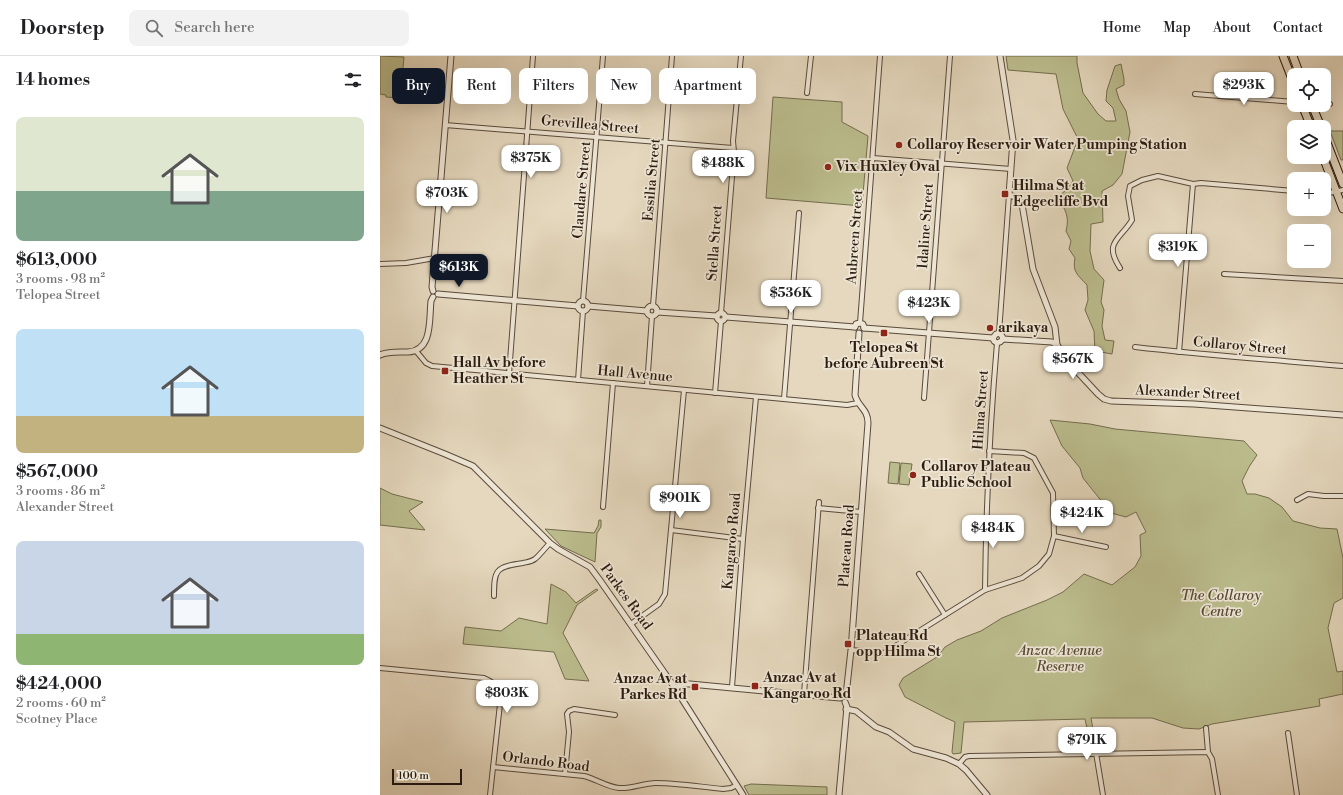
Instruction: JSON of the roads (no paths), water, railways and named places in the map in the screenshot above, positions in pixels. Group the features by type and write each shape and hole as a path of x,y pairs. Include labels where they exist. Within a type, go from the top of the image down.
{"highway":[{"path":"1283,56 1288,68"},
{"path":"1292,56 1297,68"},
{"path":"1331,153 1343,184"},
{"path":"1326,164 1340,191 1343,209"}],"street":[{"path":"380,354 416,351 422,347 426,341 431,301 433,297 431,293 433,290 432,287 451,56"},
{"path":"509,374 533,56"},
{"name":"Claudare Street","path":"583,301 603,56"},
{"name":"Essilia Street","path":"653,306 672,56"},
{"name":"Stella Street","path":"719,314 741,56"},
{"path":"807,93 811,56"},
{"name":"Aubreen Street","path":"860,323 880,56"},
{"name":"Idaline Street","path":"924,398 950,56"},
{"path":"1000,56 1012,137 1010,195 999,333 1003,339"},
{"path":"1195,94 1287,101"},
{"name":"Grevillea Street","path":"445,125 733,148"},
{"path":"873,158 1011,168"},
{"path":"1120,268 1113,258 1113,249 1116,239 1129,226 1132,220 1128,196 1130,186 1142,180 1158,176 1193,184 1201,183 1287,190"},
{"path":"1179,352 1193,184"},
{"path":"1010,195 1018,198 1022,204 1033,269 1055,328 1057,345"},
{"path":"784,399 799,213"},
{"path":"380,264 406,263 435,258"},
{"path":"1224,274 1343,281"},
{"path":"433,290 437,291 438,294 578,306 579,309 583,311"},
{"path":"433,297 436,297 438,294"},
{"path":"578,306 579,303 583,301 586,302 588,306 647,311 649,315 652,316"},
{"path":"578,380 583,311 587,309 588,306"},
{"path":"647,311 648,308 653,306 656,308 657,312"},
{"path":"657,312 719,314 718,319 790,322 855,327 856,324 860,323 864,325 864,328"},
{"path":"652,316 655,316 657,312"},
{"path":"648,386 652,316"},
{"path":"716,393 723,319"},
{"path":"855,327 856,331 859,333 855,393 858,403"},
{"path":"864,328 993,338 997,343 1003,339 1052,342 1057,345"},
{"path":"859,333 863,331 864,328"},
{"path":"993,338 999,333"},
{"name":"Hilma Street","path":"985,590 989,451 997,343"},
{"name":"Alexander Street","path":"1057,345 1071,365 1098,394 1104,399 1111,401 1194,404 1343,415"},
{"name":"Collaroy Street","path":"1134,347 1343,366"},
{"name":"Hall Avenue","path":"416,351 426,363 432,366 846,405 858,403"},
{"path":"603,507 612,383"},
{"path":"631,624 659,604 665,594 684,390"},
{"name":"Kangaroo Road","path":"732,687 743,539 756,397"},
{"name":"Plateau Road","path":"846,695 851,650 868,420 867,413 858,403"},
{"name":"Parkes Road","path":"380,428 473,466 550,543 590,567 675,688 743,795"},
{"path":"851,650 884,653 985,590 1022,578 1038,566 1049,554 1054,536 1053,493 1034,458 1024,453 989,451"},
{"path":"1297,500 1308,494 1343,496"},
{"path":"804,694 819,502"},
{"path":"818,508 862,512"},
{"path":"671,530 743,539"},
{"path":"1054,536 1106,547"},
{"path":"494,596 495,575 499,569 505,565 535,559 550,543"},
{"path":"919,574 945,615"},
{"path":"380,668 484,678 495,684 498,688 500,704 490,795"},
{"path":"675,688 685,683 840,698 845,702"},
{"path":"839,795 846,709 845,702 848,699 846,695 842,695 840,698"},
{"path":"565,774 569,732 567,714 574,709 615,715"},
{"path":"846,709 856,711 876,727 890,732 913,749 946,758 959,764 987,795"},
{"path":"1206,728 1208,752 1212,759 1218,795"},
{"path":"1288,733 1297,795"},
{"path":"959,764 965,757 969,756 1208,752"},
{"path":"1096,753 1103,795"},
{"name":"Orlando Road","path":"493,767 565,774 594,779 604,784 620,788 633,788 653,783 723,789 737,785"}],"place":[{"name":"Collaroy Reservoir Water Pumping Station","path":"899,145"},
{"name":"Vix Huxley Oval","path":"828,167"},
{"name":"Hilma St at Edgecliffe Bvd","path":"1005,194"},
{"name":"arikaya","path":"990,328"},
{"name":"Telopea St before Aubreen St","path":"884,333"},
{"name":"Hall Av before Heather St","path":"445,371"},
{"name":"Collaroy Plateau Public School","path":"913,475"},
{"name":"Plateau Rd opp Hilma St","path":"848,644"},
{"name":"Anzac Av at Kangaroo Rd","path":"755,686"},
{"name":"Anzac Av at Parkes Rd","path":"695,687"}],"park label":[{"name":"The Collaroy Centre","path":"1221,604"},
{"name":"Anzac Avenue Reserve","path":"1060,660"}]}
